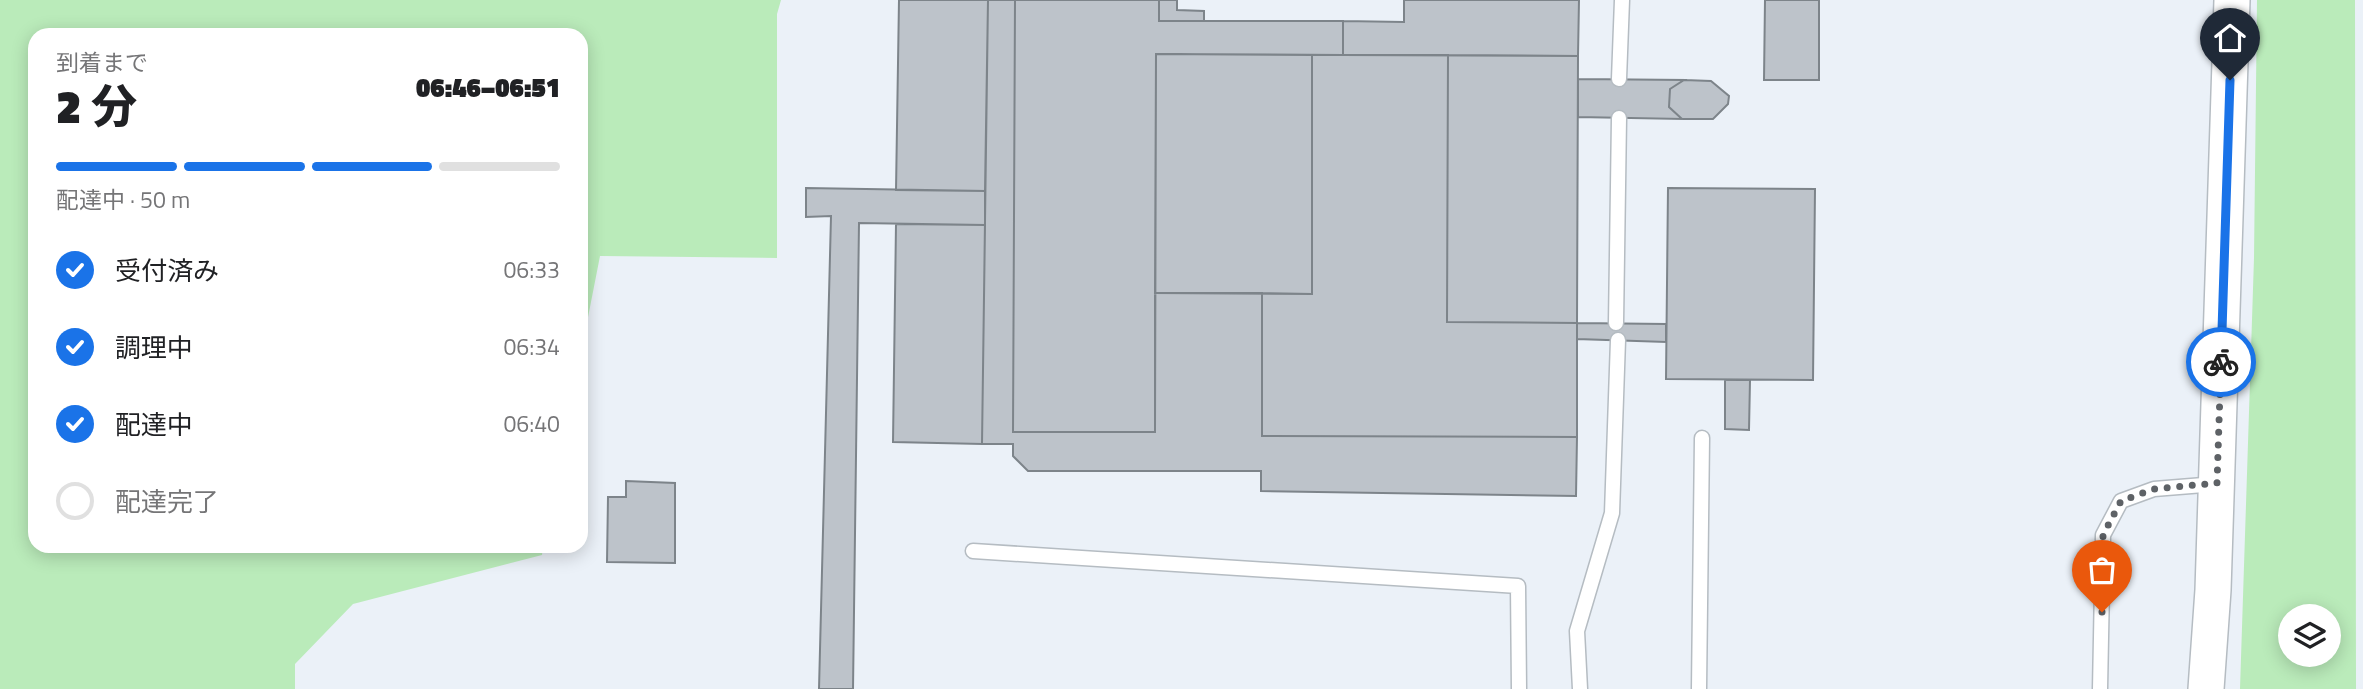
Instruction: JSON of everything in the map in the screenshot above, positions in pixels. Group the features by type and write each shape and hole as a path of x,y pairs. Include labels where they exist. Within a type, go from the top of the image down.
{"street":[{"path":"2206,689 2217,483 2232,0"}],"lane":[{"path":"1619,79 1622,0"},
{"path":"1616,323 1619,118"},
{"path":"1580,689 1577,631 1612,513 1618,340"},
{"path":"1699,689 1702,438"},
{"path":"2100,689 2103,535 2121,501 2154,489 2217,483"},
{"path":"973,551 1518,586 1519,689"}],"green space":[{"path":"0,0 781,0 777,14 777,258 600,256 588,317 588,28 28,28 28,553 542,553 353,604 295,664 295,689 0,689"},
{"path":"2257,0 2355,0 2356,689 2240,689 2254,258"}],"building":[{"path":"899,0 988,0 985,191 896,190"},
{"path":"988,0 1015,0 1013,432 1155,432 1155,293 1262,293 1262,436 1577,437 1576,496 1261,491 1261,471 1028,471 1013,456 1013,444 982,444"},
{"path":"1015,0 1159,0 1159,21 1343,21 1343,55 1156,54 1155,432 1013,432"},
{"path":"1159,0 1177,0 1177,10 1204,11 1204,21 1159,21"},
{"path":"1404,0 1579,0 1578,56 1343,55 1343,21 1404,22"},
{"path":"1765,0 1819,0 1819,80 1764,80"},
{"path":"1156,54 1312,55 1312,294 1155,293"},
{"path":"1312,55 1448,55 1447,322 1577,323 1577,437 1262,436 1262,293 1312,294"},
{"path":"1448,55 1578,56 1577,323 1447,322"},
{"path":"1578,79 1684,80 1670,89 1669,107 1682,119 1578,117"},
{"path":"1684,80 1711,81 1729,96 1728,104 1713,119 1682,119 1669,107 1670,89"},
{"path":"806,188 985,191 985,225 859,223 853,689 819,689 831,216 806,217"},
{"path":"1668,188 1815,189 1813,380 1666,379"},
{"path":"896,224 985,225 982,444 893,442"},
{"path":"1577,323 1666,324 1666,342 1577,339"},
{"path":"1725,380 1750,380 1749,430 1725,429"},
{"path":"626,481 675,483 675,563 607,562 608,497 626,497"}],"way so far":[{"path":"2102,612 2103,535 2121,501 2154,489 2217,483 2221,362"}],"route":[{"path":"2221,362 2230,80"}]}
